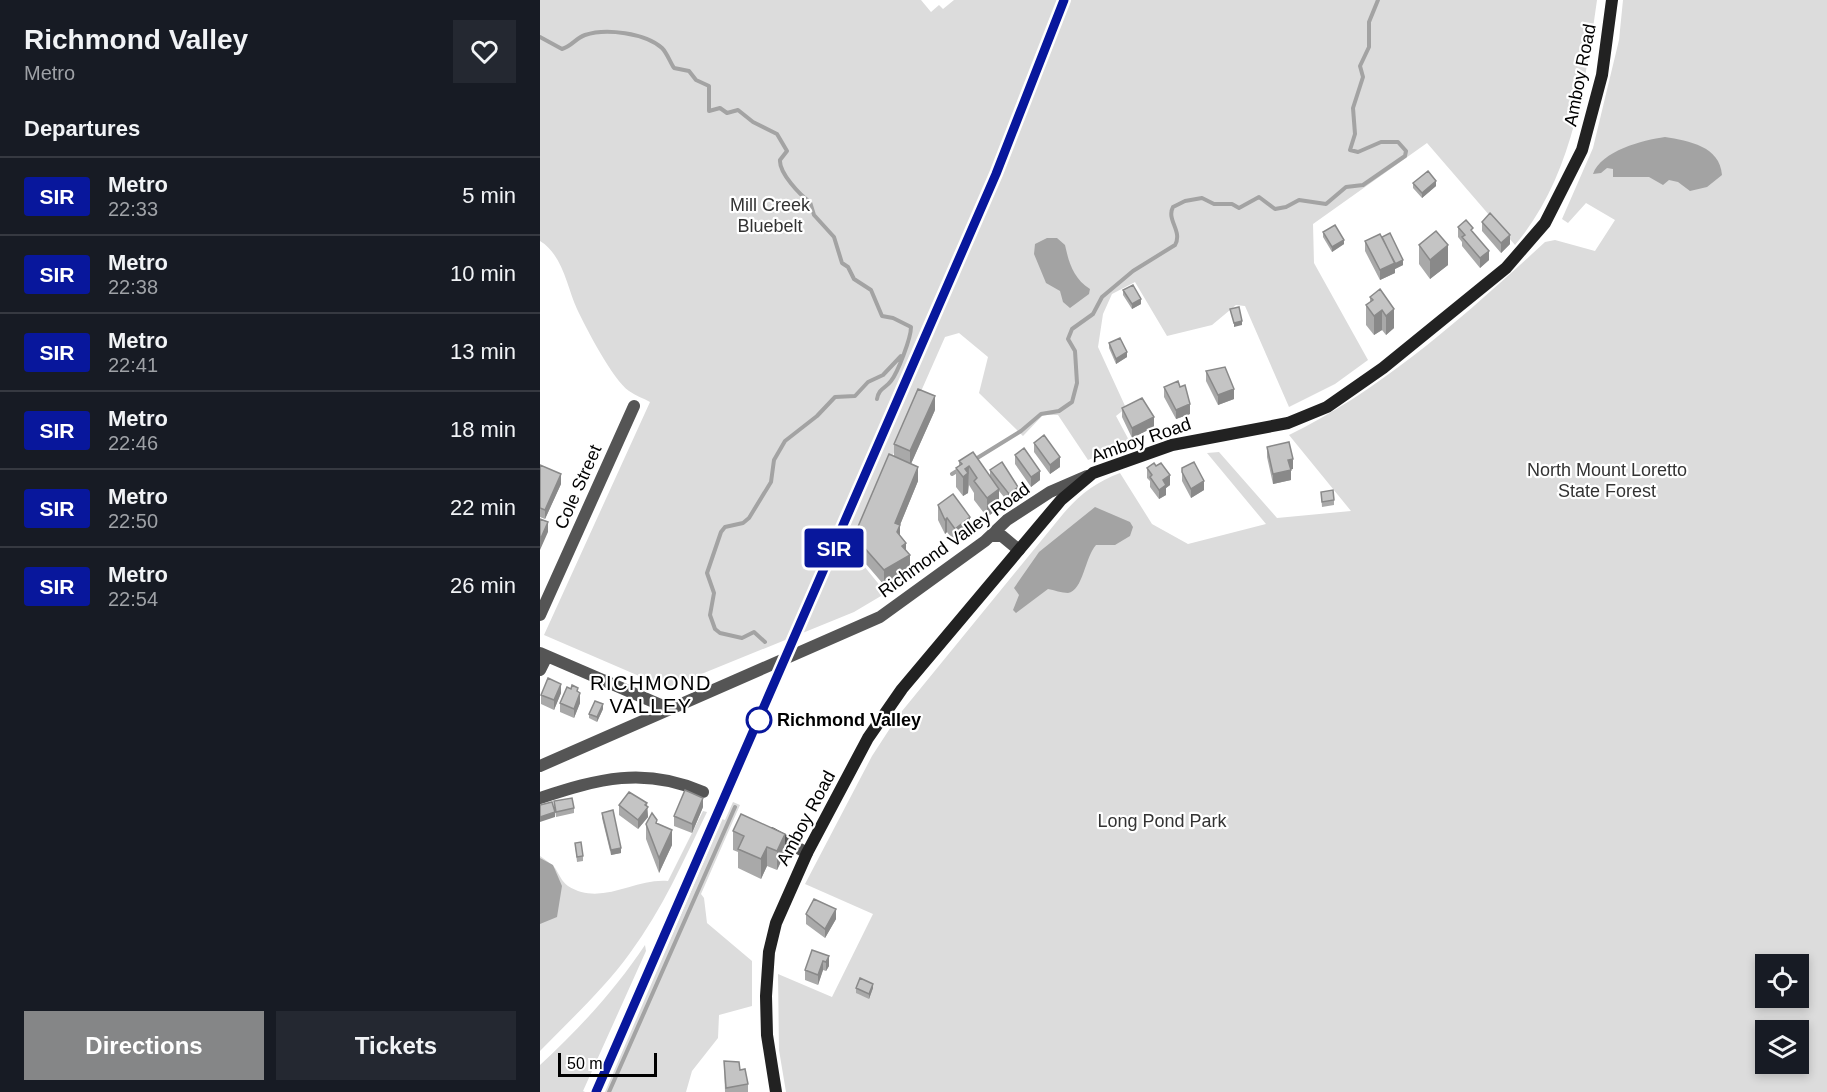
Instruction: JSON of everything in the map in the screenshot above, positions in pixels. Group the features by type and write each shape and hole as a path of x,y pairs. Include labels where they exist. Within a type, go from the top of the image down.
{"main road":[{"name":"Amboy Road","path":"776,1092 767,1035 769,952 784,899 884,714 1061,500 1093,474 1172,445 1288,423 1327,407 1383,368 1506,268 1545,223 1582,150 1602,75 1611,0"}],"street":[{"name":"Cole Street","path":"540,615 634,406"},
{"name":"Richmond Valley Road","path":"540,766 879,617 907,600 991,536 1007,520 1050,492 1093,474"},
{"path":"991,536 1002,536 1019,550"},
{"path":"540,670 543,654 670,709"},
{"path":"540,798 613,779 636,777 664,778 703,792"},
{"path":"762,827 807,853"}],"green space":[{"name":"Mill Creek Bluebelt","path":"540,0 921,0 931,12 939,5 943,9 954,0 1597,0 1581,97 1563,160 1534,219 1515,245 1427,143 1313,224 1314,263 1368,360 1335,384 1289,407 1245,306 1236,305 1212,325 1167,336 1135,282 1112,294 1103,314 1098,347 1126,408 1116,416 1131,444 1088,460 1058,415 1043,415 1023,436 979,393 988,357 959,333 945,337 851,550 886,593 854,612 667,688 544,635 650,402 629,391 615,376 581,318 554,254 540,241"},
{"path":"1623,0 1827,0 1827,1092 786,1092 779,1050 778,974 832,997 873,914 805,884 872,756 898,716 1069,507 1088,490 1120,473 1152,524 1188,544 1266,524 1207,453 1219,452 1277,518 1351,511 1289,435 1324,417 1391,373 1455,322 1545,242 1555,240 1595,251 1615,220 1586,203 1568,223 1562,219 1593,148 1619,40"},
{"path":"733,802 740,805 701,894 704,898 707,923 752,961 752,1006 719,1015 718,1038 692,1071 686,1092 605,1092 722,819 725,820"},
{"path":"703,811 707,812 681,866 642,937 587,1004 540,1051 540,856 553,866 568,886 580,892 605,893 643,883 668,881"},
{"path":"645,945 646,951 583,1091 585,1092 540,1092 540,1065 596,1008 622,978"}],"shaded area":[{"path":"1665,137 1693,143 1709,151 1716,157 1722,175 1707,187 1690,191 1678,182 1669,180 1663,185 1649,177 1613,177 1613,169 1607,168 1601,173 1593,174 1597,166 1613,153 1635,144"},
{"path":"1047,238 1057,238 1065,245 1073,270 1079,280 1090,289 1089,294 1070,308 1063,302 1060,291 1046,283 1034,254 1035,244"},
{"path":"1095,507 1130,522 1133,527 1130,536 1115,545 1096,545 1081,580 1073,591 1066,593 1048,589 1016,613 1013,610 1019,595 1014,588 1039,552"},
{"path":"540,858 553,865 562,886 557,917 540,924"}],"building":[{"path":"1428,171 1436,181 1422,193 1413,183"},
{"path":"1490,213 1510,235 1501,243 1482,222"},
{"path":"1466,220 1473,228 1471,230 1489,251 1480,258 1462,237 1465,235 1458,227"},
{"path":"1335,225 1344,240 1332,247 1323,232"},
{"path":"1436,231 1448,245 1430,260 1419,245"},
{"path":"1390,233 1403,260 1395,264 1382,237"},
{"path":"1380,234 1395,263 1380,270 1365,241"},
{"path":"1133,285 1141,299 1132,304 1123,290"},
{"path":"1380,289 1394,309 1386,316 1382,310 1374,316 1366,305 1373,300 1370,297"},
{"path":"1239,307 1242,321 1234,323 1230,309"},
{"path":"1120,338 1127,352 1116,359 1109,343"},
{"path":"1225,367 1234,389 1218,395 1206,371"},
{"path":"1178,381 1180,387 1185,385 1190,404 1176,410 1164,387"},
{"path":"918,389 935,396 910,451 894,444"},
{"path":"1142,398 1154,417 1132,428 1122,408"},
{"path":"1044,435 1060,457 1050,465 1034,443"},
{"path":"1289,442 1293,459 1288,460 1291,470 1273,474 1267,447"},
{"path":"1024,448 1040,471 1031,477 1015,455"},
{"path":"973,452 999,489 987,498 974,481 977,478 969,466 965,469 968,473 963,477 956,468 962,464 959,461"},
{"path":"889,454 918,467 895,523 900,525 897,532 906,543 902,546 910,555 884,570 854,536"},
{"path":"1002,462 1018,487 1009,494 990,470"},
{"path":"1194,462 1204,481 1191,489 1182,468"},
{"path":"1154,463 1156,466 1161,463 1170,475 1163,480 1166,485 1159,490 1147,468"},
{"path":"540,465 561,474 545,510 540,508"},
{"path":"1333,490 1334,500 1322,502 1321,492"},
{"path":"953,494 970,517 955,529 947,518 945,520 938,505"},
{"path":"540,519 548,522 540,540"},
{"path":"548,678 561,684 554,700 541,695"},
{"path":"572,685 578,688 577,691 580,693 574,709 560,703 567,687 571,689"},
{"path":"595,701 603,704 597,717 589,714"},
{"path":"685,790 703,798 692,824 674,816"},
{"path":"629,792 647,803 645,805 648,807 638,820 619,805"},
{"path":"572,798 574,808 556,812 554,801"},
{"path":"552,802 555,812 540,817 540,805"},
{"path":"613,810 621,848 611,850 602,813"},
{"path":"652,813 657,820 656,823 672,830 659,858 646,824"},
{"path":"741,814 785,834 777,851 767,847 761,859 738,849 744,836 733,831"},
{"path":"581,842 583,856 577,857 575,843"},
{"path":"814,899 836,909 825,929 806,914"},
{"path":"812,950 829,956 826,962 823,961 818,975 805,970"},
{"path":"860,978 873,984 869,994 856,988"},
{"path":"724,1061 739,1062 740,1070 745,1069 748,1084 726,1088"}],"waterway":[{"path":"974,460 1021,431 1041,414 1059,411 1072,402 1077,383 1075,351 1068,339 1072,329 1093,314 1102,297 1133,271 1175,245 1177,235 1171,216 1173,207 1185,201 1202,198 1214,204 1232,204 1239,208 1259,197 1275,209 1286,207 1299,200 1326,204 1346,187 1363,185 1405,156 1406,151 1398,142 1381,142 1358,152 1350,150 1355,134 1353,108 1363,77 1360,66 1369,47 1369,22 1378,0"},
{"path":"540,37 562,49 582,36 594,33 625,33 646,39 662,48 674,68 689,71 696,80 709,86 709,111 720,108 727,113 738,110 753,122 777,134 787,151 780,160 786,177 810,202 814,215 834,237 842,263 848,267 854,279 871,290 882,316 893,318 911,327 907,347 897,370 877,399"},
{"path":"765,642 754,632 742,638 720,633 715,629 710,615 714,593 707,573 721,532 725,527 743,523 749,518 771,482 774,460 785,441 817,416 835,397 855,396 868,382 883,375 901,356"},
{"path":"952,474 960,469"},
{"path":"609,1092 735,807"}],"railway":[{"path":"597,1092 996,174 1064,0"}],"metro line":[{"name":"SIR","path":"596,1092 996,174 1034,83 1064,0"}],"place":[{"name":"Richmond Valley","path":"759,720"}],"district":[{"name":"RICHMOND VALLEY","path":"651,694"}],"park label":[{"name":"North Mount Loretto State Forest","path":"1607,480"},
{"name":"Long Pond Park","path":"1162,821"}]}
